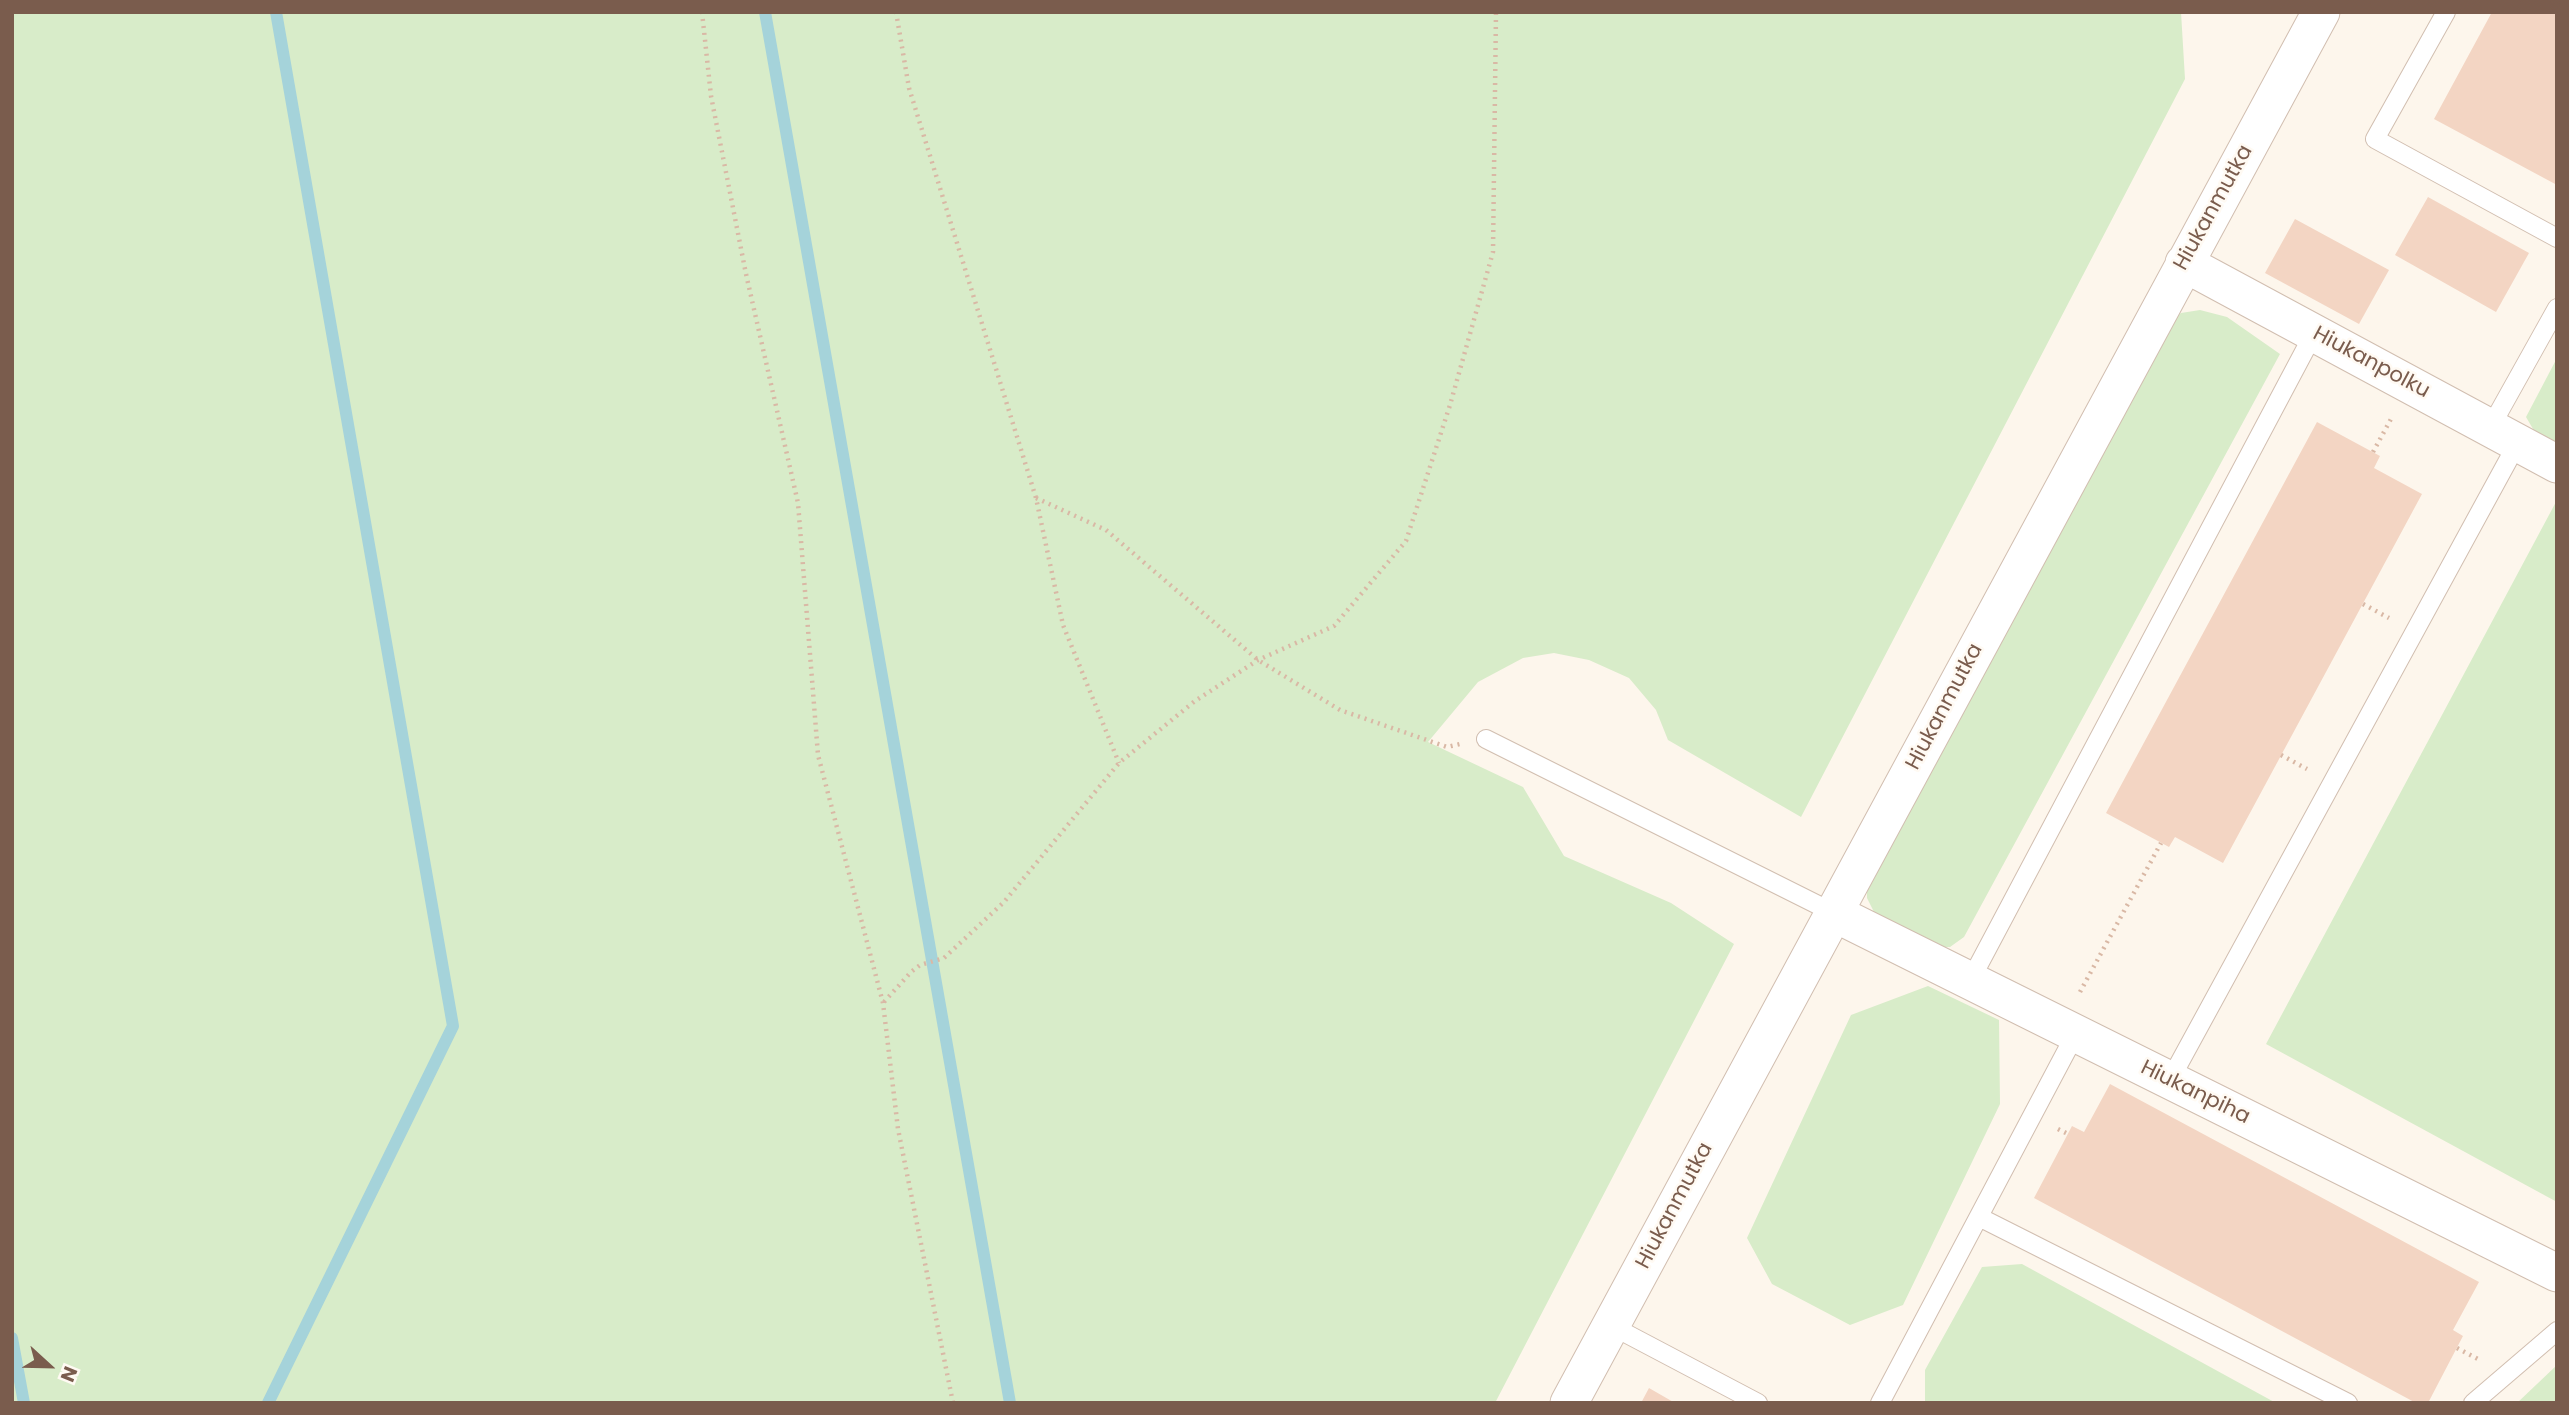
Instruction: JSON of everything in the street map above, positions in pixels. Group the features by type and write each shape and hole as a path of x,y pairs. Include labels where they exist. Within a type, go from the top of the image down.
{"street":[{"name":"Hiukanmutka","path":"1569,1403 2321,12"},
{"name":"Hiukanpolku","path":"2184,263 2557,464"},
{"name":"Hiukanpiha","path":"1834,913 2557,1273"}],"lane":[{"path":"2446,12 2375,139 2557,238"},
{"path":"2170,1080 2504,436 2557,308"},
{"path":"1970,981 2314,333"},
{"path":"1486,739 1834,913"},
{"path":"1880,1403 1979,1217 2069,1030"},
{"path":"1979,1217 2348,1403"},
{"path":"1610,1325 1758,1403"},
{"path":"2473,1403 2557,1331"}],"path":[{"path":"702,12 713,109 746,274 797,503 818,755 884,1003 898,1129 953,1403"},
{"path":"896,12 909,88 1036,498 1063,625 1119,763"},
{"path":"884,1003 919,965 944,958 1004,902 1119,763 1195,701 1258,660 1334,626 1406,541 1450,405 1493,252 1496,12"},
{"path":"1036,498 1106,530 1258,660 1340,710 1447,747"},
{"path":"2069,1030 2161,843"}],"green space":[{"path":"12,12 2181,12 2185,79 1801,817 1668,740 1656,710 1629,678 1589,660 1554,653 1523,658 1478,682 1428,742 1523,787 1564,856 1671,903 1734,944 1495,1403 12,1403"},
{"path":"2200,310 2227,317 2280,354 1964,937 1950,947 1936,947 1876,916 1867,898 1867,880 2167,323 2181,313"},
{"path":"2557,358 2557,445 2536,434 2526,417"},
{"path":"2557,500 2557,1202 2266,1044"},
{"path":"1928,986 1999,1020 2000,1104 1903,1305 1850,1325 1772,1284 1747,1238 1851,1015"},
{"path":"2022,1264 2276,1403 1925,1403 1925,1370 1982,1267"},
{"path":"2557,1365 2557,1403 2517,1403"}],"building":[{"path":"2492,12 2557,12 2557,185 2434,119"},
{"path":"2428,197 2529,253 2496,312 2395,255"},
{"path":"2295,219 2389,270 2359,324 2265,273"},
{"path":"2317,422 2380,456 2374,468 2422,494 2223,863 2175,837 2169,847 2106,813"},
{"path":"2110,1084 2479,1282 2453,1330 2463,1336 2428,1403 2416,1403 2034,1198 2072,1126 2084,1132"},
{"path":"1649,1388 1675,1403 1641,1403"}],"waterway":[{"path":"268,1403 453,1026 276,12"},
{"path":"765,12 1010,1403"},
{"path":"12,1338 24,1403"}]}
